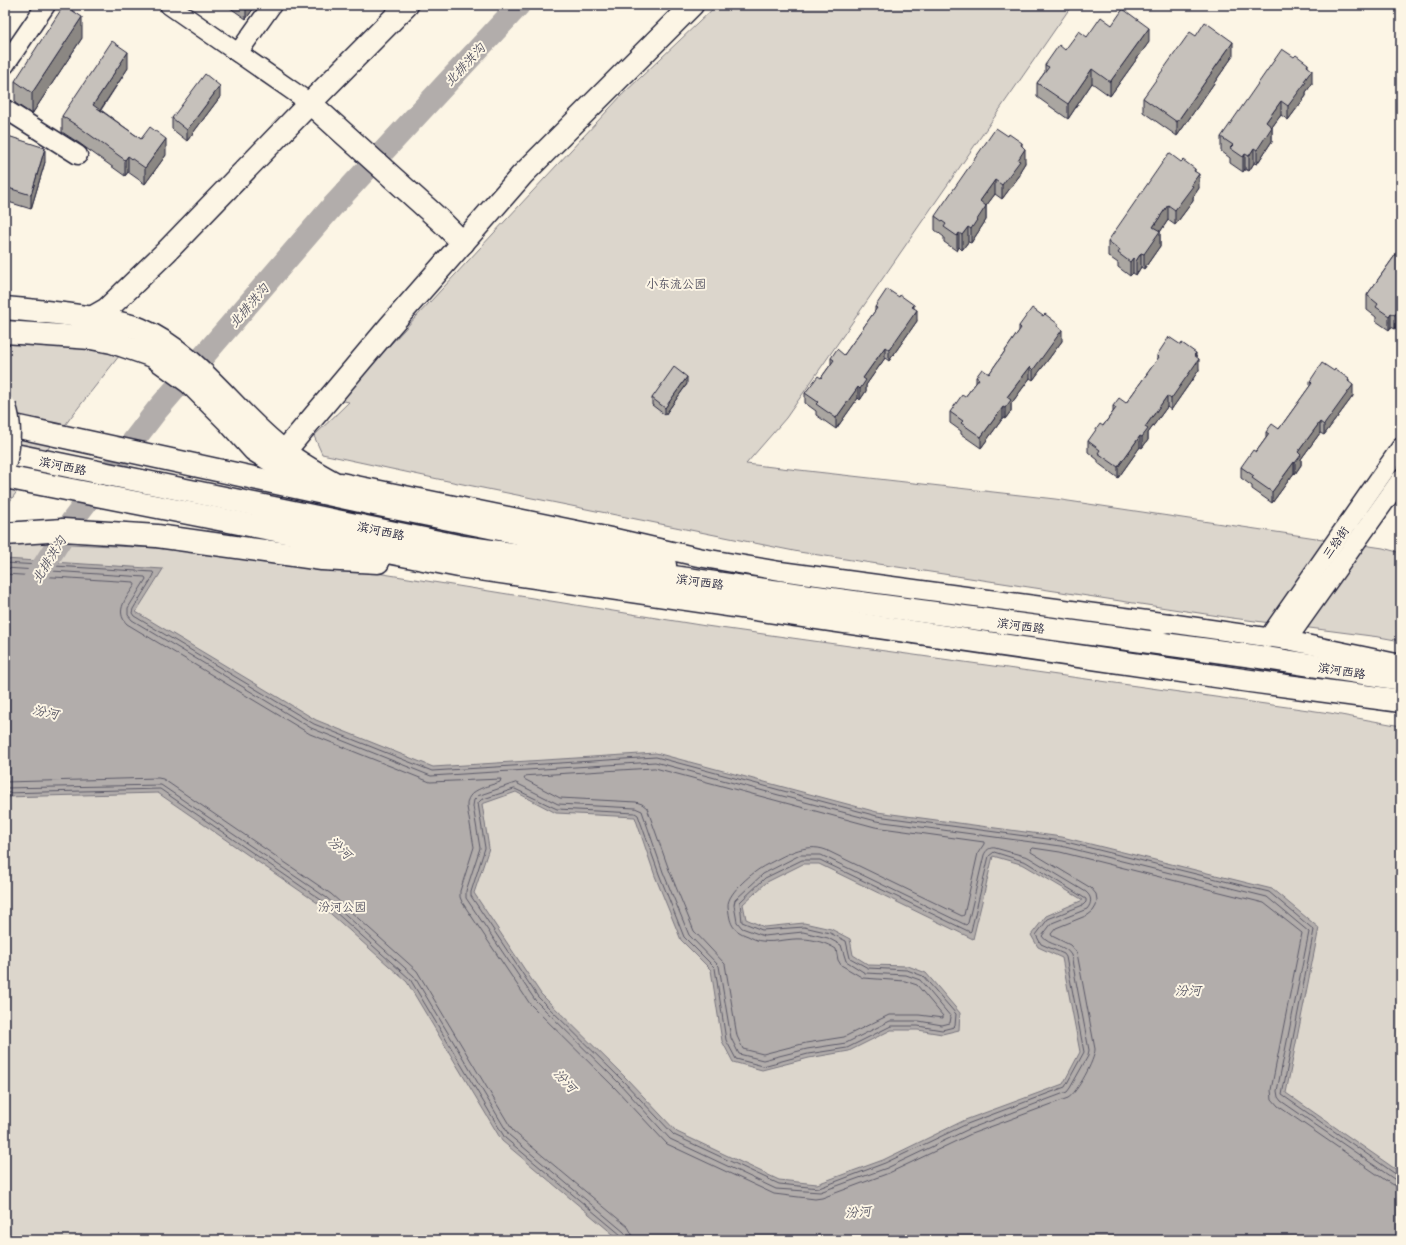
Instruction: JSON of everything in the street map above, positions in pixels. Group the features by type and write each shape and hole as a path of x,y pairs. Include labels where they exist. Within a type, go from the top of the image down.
{"main road":[{"path":"377,35 399,5"},
{"path":"93,317 107,309 166,252 407,5"},
{"path":"284,452 390,326 522,175 692,5"},
{"path":"648,48 701,5"},
{"path":"310,103 442,222 463,243"},
{"path":"5,308 93,317 140,329 168,345 204,374 260,442 284,452 310,469 374,504"},
{"path":"5,332 92,338 112,342 153,356 189,382 227,420 260,442 301,479 374,504"},
{"path":"5,407 8,416 8,446 10,465"},
{"path":"5,424 374,504 635,556 743,587"},
{"name":"滨河西路","path":"10,465 226,498 463,547 743,587 1253,656 1401,679"},
{"name":"滨河西路","path":"10,465 191,513 459,566 1250,681 1401,701"},
{"path":"5,534 64,530 157,536 322,559 459,566"}],"street":[{"path":"5,65 46,5"},
{"path":"169,5 310,103"},
{"path":"238,53 272,5"},
{"path":"5,109 78,155"},
{"name":"三给街","path":"1268,638 1401,447"},
{"path":"328,479 611,536 698,557 780,571 1287,640 1401,664"},
{"name":"三给街","path":"1287,640 1401,479"},
{"path":"635,556 698,557"},
{"path":"1098,635 1169,623"}],"green space":[{"name":"小东流公园","path":"717,5 1072,5 786,418 746,464 1055,499 1383,548 1401,553 1401,641 1232,618 799,552 322,454 314,436 349,402 339,400 622,95"},
{"path":"5,342 123,351 71,417 5,508"},
{"name":"汾河公园","path":"5,541 178,549 371,572 706,626 1330,713 1401,726 1401,1240 5,1240"}],"water":[{"name":"汾河","path":"5,559 163,569 136,612 316,720 433,767 656,753 877,812 1062,837 1272,889 1319,928 1286,1093 1401,1173 1401,1240 620,1240 502,1141 407,982 322,906 158,793 5,797","holes":["516,792 556,813 635,817 655,876 681,940 711,970 722,1041 733,1062 762,1070 809,1058 849,1051 891,1030 918,1030 942,1034 959,1030 960,1013 926,973 908,966 869,965 853,955 850,939 831,929 804,923 764,927 746,919 743,904 767,882 803,864 819,864 973,939 993,856 1024,865 1083,900 1046,916 1031,935 1038,947 1062,958 1080,1052 1063,1084 965,1120 883,1160 817,1184 779,1180 677,1132 626,1078 541,994 474,893 489,848 482,804"]}],"building":[{"path":"64,5 82,17 32,93 15,81"},
{"path":"1123,9 1149,28 1110,82 1092,69 1068,104 1037,83 1049,67 1045,65 1059,45 1065,50 1079,31 1087,37 1101,17 1112,25"},
{"path":"1205,22 1233,42 1177,122 1143,98 1190,32 1196,36"},
{"path":"112,41 128,52 93,105 141,139 150,127 166,139 145,168 128,156 125,160 62,116"},
{"path":"1282,49 1294,57 1296,55 1308,64 1307,66 1312,70 1304,81 1306,82 1288,106 1281,101 1266,122 1272,127 1257,150 1254,148 1249,156 1245,154 1243,157 1230,148 1233,145 1221,137"},
{"path":"205,74 220,86 187,130 172,118"},
{"path":"996,128 1008,136 1009,134 1022,143 1021,145 1025,149 1018,160 1020,161 1002,185 995,180 980,201 986,206 971,229 968,227 962,235 959,233 957,236 944,227 946,224 935,216"},
{"path":"5,135 45,148 31,195 5,187"},
{"path":"1169,153 1181,162 1183,160 1199,174 1191,185 1193,186 1175,210 1168,205 1153,227 1160,231 1144,254 1141,253 1136,261 1133,258 1130,262 1118,253 1120,250 1108,241"},
{"path":"1401,247 1401,307 1395,315 1391,313 1389,316 1376,307 1378,304 1367,295"},
{"path":"887,289 899,297 900,295 914,305 912,307 917,310 889,350 885,347 863,378 866,380 860,389 858,387 836,418 816,404 818,402 805,393 818,376 821,378 834,360 831,358 837,349 844,355 877,308 875,307"},
{"path":"1032,308 1043,316 1045,314 1058,324 1057,326 1062,330 1033,370 1030,367 1007,397 1011,400 1005,408 1003,407 981,437 961,423 963,421 950,412 962,395 965,397 979,379 976,377 982,369 989,374 1021,328 1019,326"},
{"path":"1169,337 1181,345 1182,343 1196,353 1194,355 1199,359 1171,399 1167,396 1145,427 1148,429 1142,437 1140,436 1118,467 1098,453 1100,450 1088,441 1100,424 1103,426 1116,408 1113,406 1119,398 1126,403 1159,357 1157,355"},
{"path":"1322,363 1334,371 1335,369 1349,379 1348,381 1353,385 1324,425 1320,422 1298,452 1301,455 1272,492 1252,478 1254,476 1241,467 1253,450 1256,452 1269,434 1266,432 1272,424 1279,429 1312,383 1310,381"},
{"path":"674,367 687,377 665,408 652,398"}],"waterway":[{"name":"北排洪沟","path":"5,627 72,521 157,410 331,208 519,5"}]}
